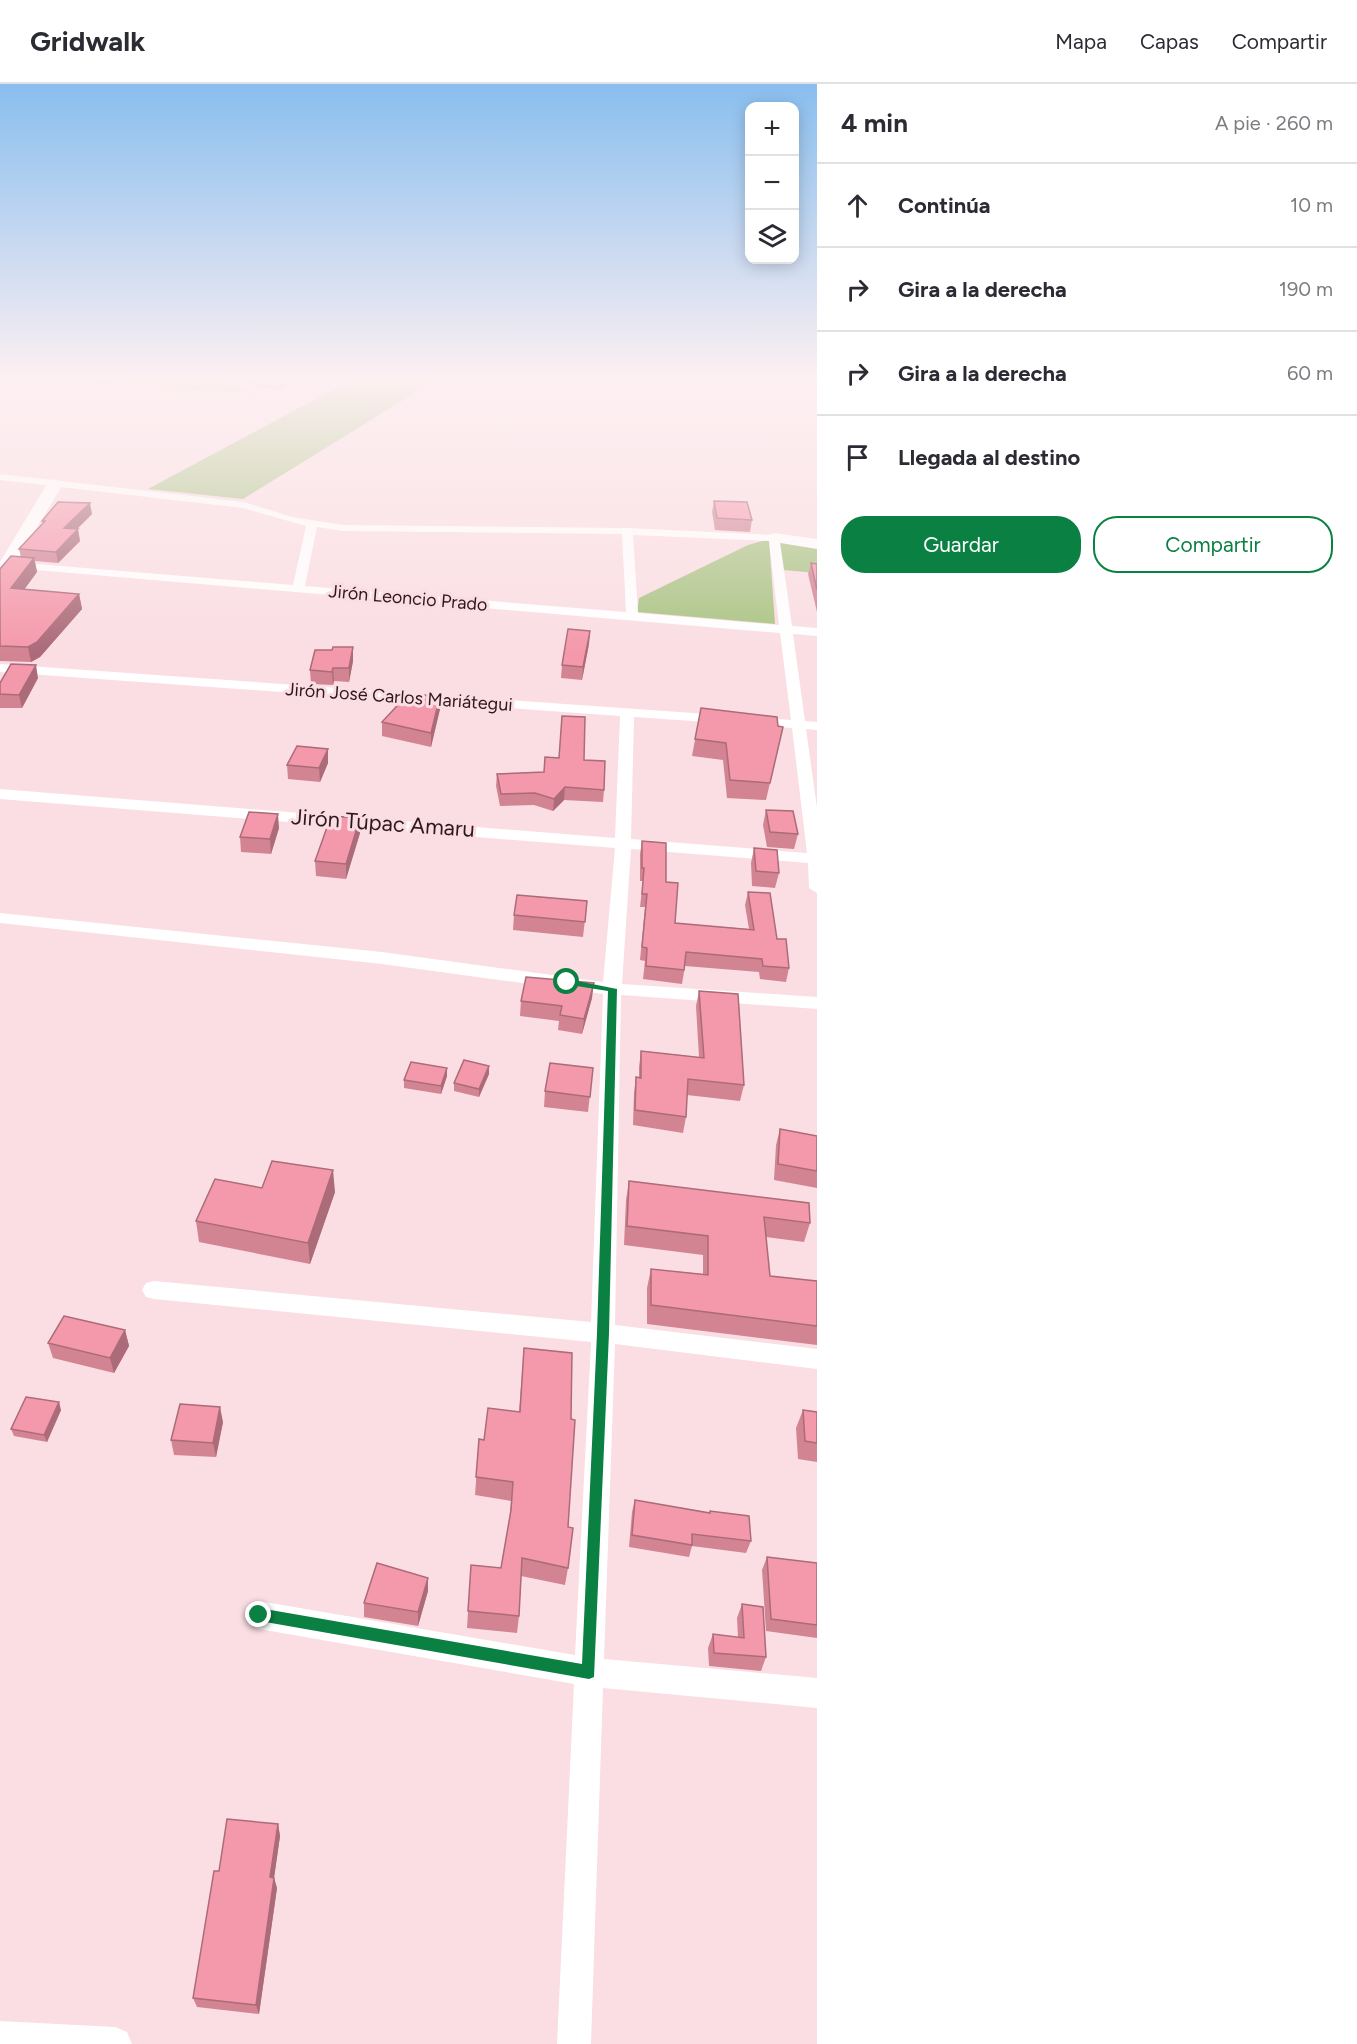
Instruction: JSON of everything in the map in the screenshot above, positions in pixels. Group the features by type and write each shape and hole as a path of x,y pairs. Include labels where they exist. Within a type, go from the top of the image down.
{"street":[{"path":"0,477 244,505 290,520 343,528 627,531 774,538 817,544"},
{"path":"2,567 55,484"},
{"path":"298,589 312,523"},
{"path":"627,531 632,617"},
{"path":"774,538 816,859 817,888"},
{"name":"Jirón Leoncio Prado","path":"2,567 817,632"},
{"name":"Jirón José Carlos Mariátegui","path":"0,668 817,726"},
{"path":"574,2044 603,1333 612,989 623,842 627,713"},
{"name":"Jirón Túpac Amaru","path":"0,794 816,859"},
{"path":"0,918 382,958 612,989 817,1003"},
{"path":"154,1290 603,1333 817,1359"},
{"path":"259,1615 589,1672 817,1693"},
{"path":"0,2038 115,2044"}],"green space":[{"path":"184,469 291,469 243,499 148,489"},
{"path":"769,539 775,624 637,612 639,598 748,545"},
{"path":"779,540 817,545 817,573 783,570"}],"building":[{"path":"714,501 747,502 752,520 717,518"},
{"path":"58,502 90,503 64,528 78,529 56,552 19,549 45,521 42,521"},
{"path":"11,556 34,558 11,588 79,594 37,642 28,647 0,646 0,569"},
{"path":"811,563 817,564 817,590"},
{"path":"568,629 590,631 583,667 562,665"},
{"path":"333,647 353,647 349,668 333,668 332,672 310,670 315,650 332,650"},
{"path":"11,664 36,665 19,695 0,694 0,683"},
{"path":"408,694 440,696 431,733 382,722"},
{"path":"701,708 777,717 778,726 783,727 770,783 730,780 726,743 695,739"},
{"path":"562,716 585,717 584,760 605,761 604,790 565,787 554,799 535,793 501,794 497,774 544,772 545,757 559,758"},
{"path":"297,746 328,749 319,768 287,765"},
{"path":"766,810 793,811 798,834 770,832"},
{"path":"249,812 278,814 270,839 240,837"},
{"path":"331,816 360,818 346,864 315,861"},
{"path":"642,841 666,843 666,882 678,883 675,923 754,930 748,892 770,893 777,939 786,939 789,968 763,966 762,959 686,952 684,970 646,966 647,948 642,947 647,894 642,894 644,868 642,868"},
{"path":"754,848 777,850 779,873 756,871"},
{"path":"517,895 587,901 585,922 514,915"},
{"path":"526,977 594,983 584,1019 560,1015 562,1006 521,1001"},
{"path":"699,991 738,994 744,1085 688,1079 686,1117 635,1110 636,1077 641,1078 641,1051 704,1058"},
{"path":"464,1060 489,1066 479,1089 454,1083"},
{"path":"411,1062 447,1068 441,1086 404,1080"},
{"path":"550,1063 593,1068 590,1097 545,1091"},
{"path":"780,1129 817,1136 817,1171 778,1164"},
{"path":"272,1161 333,1170 308,1243 196,1221 215,1179 262,1188"},
{"path":"629,1181 809,1203 810,1223 764,1217 770,1276 817,1281 817,1326 651,1305 651,1269 708,1275 708,1236 627,1226"},
{"path":"64,1316 125,1330 110,1358 48,1343"},
{"path":"524,1348 572,1353 571,1419 575,1420 568,1527 573,1528 568,1568 522,1558 519,1616 468,1611 471,1565 501,1568 511,1510 513,1482 476,1477 479,1439 484,1440 488,1408 520,1412"},
{"path":"26,1397 59,1402 44,1435 11,1429"},
{"path":"180,1404 220,1407 213,1443 171,1440"},
{"path":"803,1410 817,1412 817,1443 805,1441"},
{"path":"635,1500 710,1513 710,1511 749,1516 751,1541 692,1534 692,1545 632,1535"},
{"path":"767,1557 817,1563 817,1625 771,1619"},
{"path":"377,1563 428,1578 418,1612 364,1603"},
{"path":"742,1604 763,1607 766,1657 714,1653 713,1634 744,1638"},
{"path":"227,1819 278,1824 270,1877 274,1878 256,2005 193,1998 214,1871 219,1871"}],"route":[{"path":"259,1615 589,1672 603,1333 612,989 567,982"}]}
